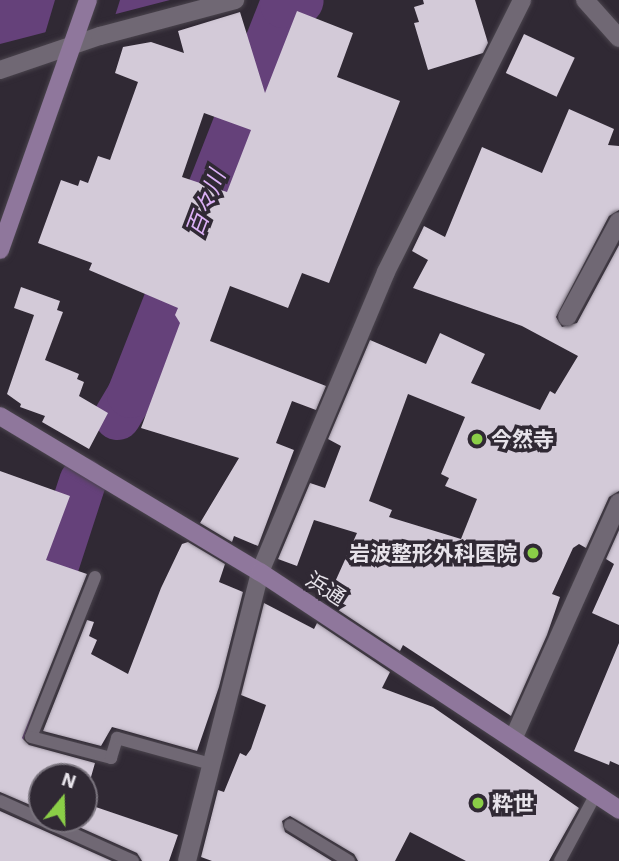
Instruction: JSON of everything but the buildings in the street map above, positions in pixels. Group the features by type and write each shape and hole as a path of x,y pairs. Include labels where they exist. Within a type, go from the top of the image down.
{"street":[{"path":"0,249 88,0"},
{"path":"0,70 75,38 235,0"},
{"path":"187,861 260,572 386,272 522,0"},
{"path":"585,0 619,38"},
{"path":"567,317 619,221"},
{"name":"浜通","path":"0,416 260,572 514,737 619,810"},
{"path":"514,737 619,502"}],"lane":[{"path":"95,578 31,737 111,758 117,738 211,764"},
{"path":"560,861 596,794"},
{"path":"0,801 133,861"},
{"path":"290,825 349,861"}],"shaded area":[{"path":"0,0 170,0 0,44"}],"pier":[{"path":"55,0 120,0 114,19 44,37"}],"waterway":[{"name":"百々川","path":"117,416 130,394 283,4 300,0"},
{"name":"百々川","path":"0,734 82,481"}],"place":[{"name":"今然寺","path":"477,439"},
{"name":"岩波整形外科医院","path":"533,553"},
{"name":"粋世","path":"478,803"}]}
